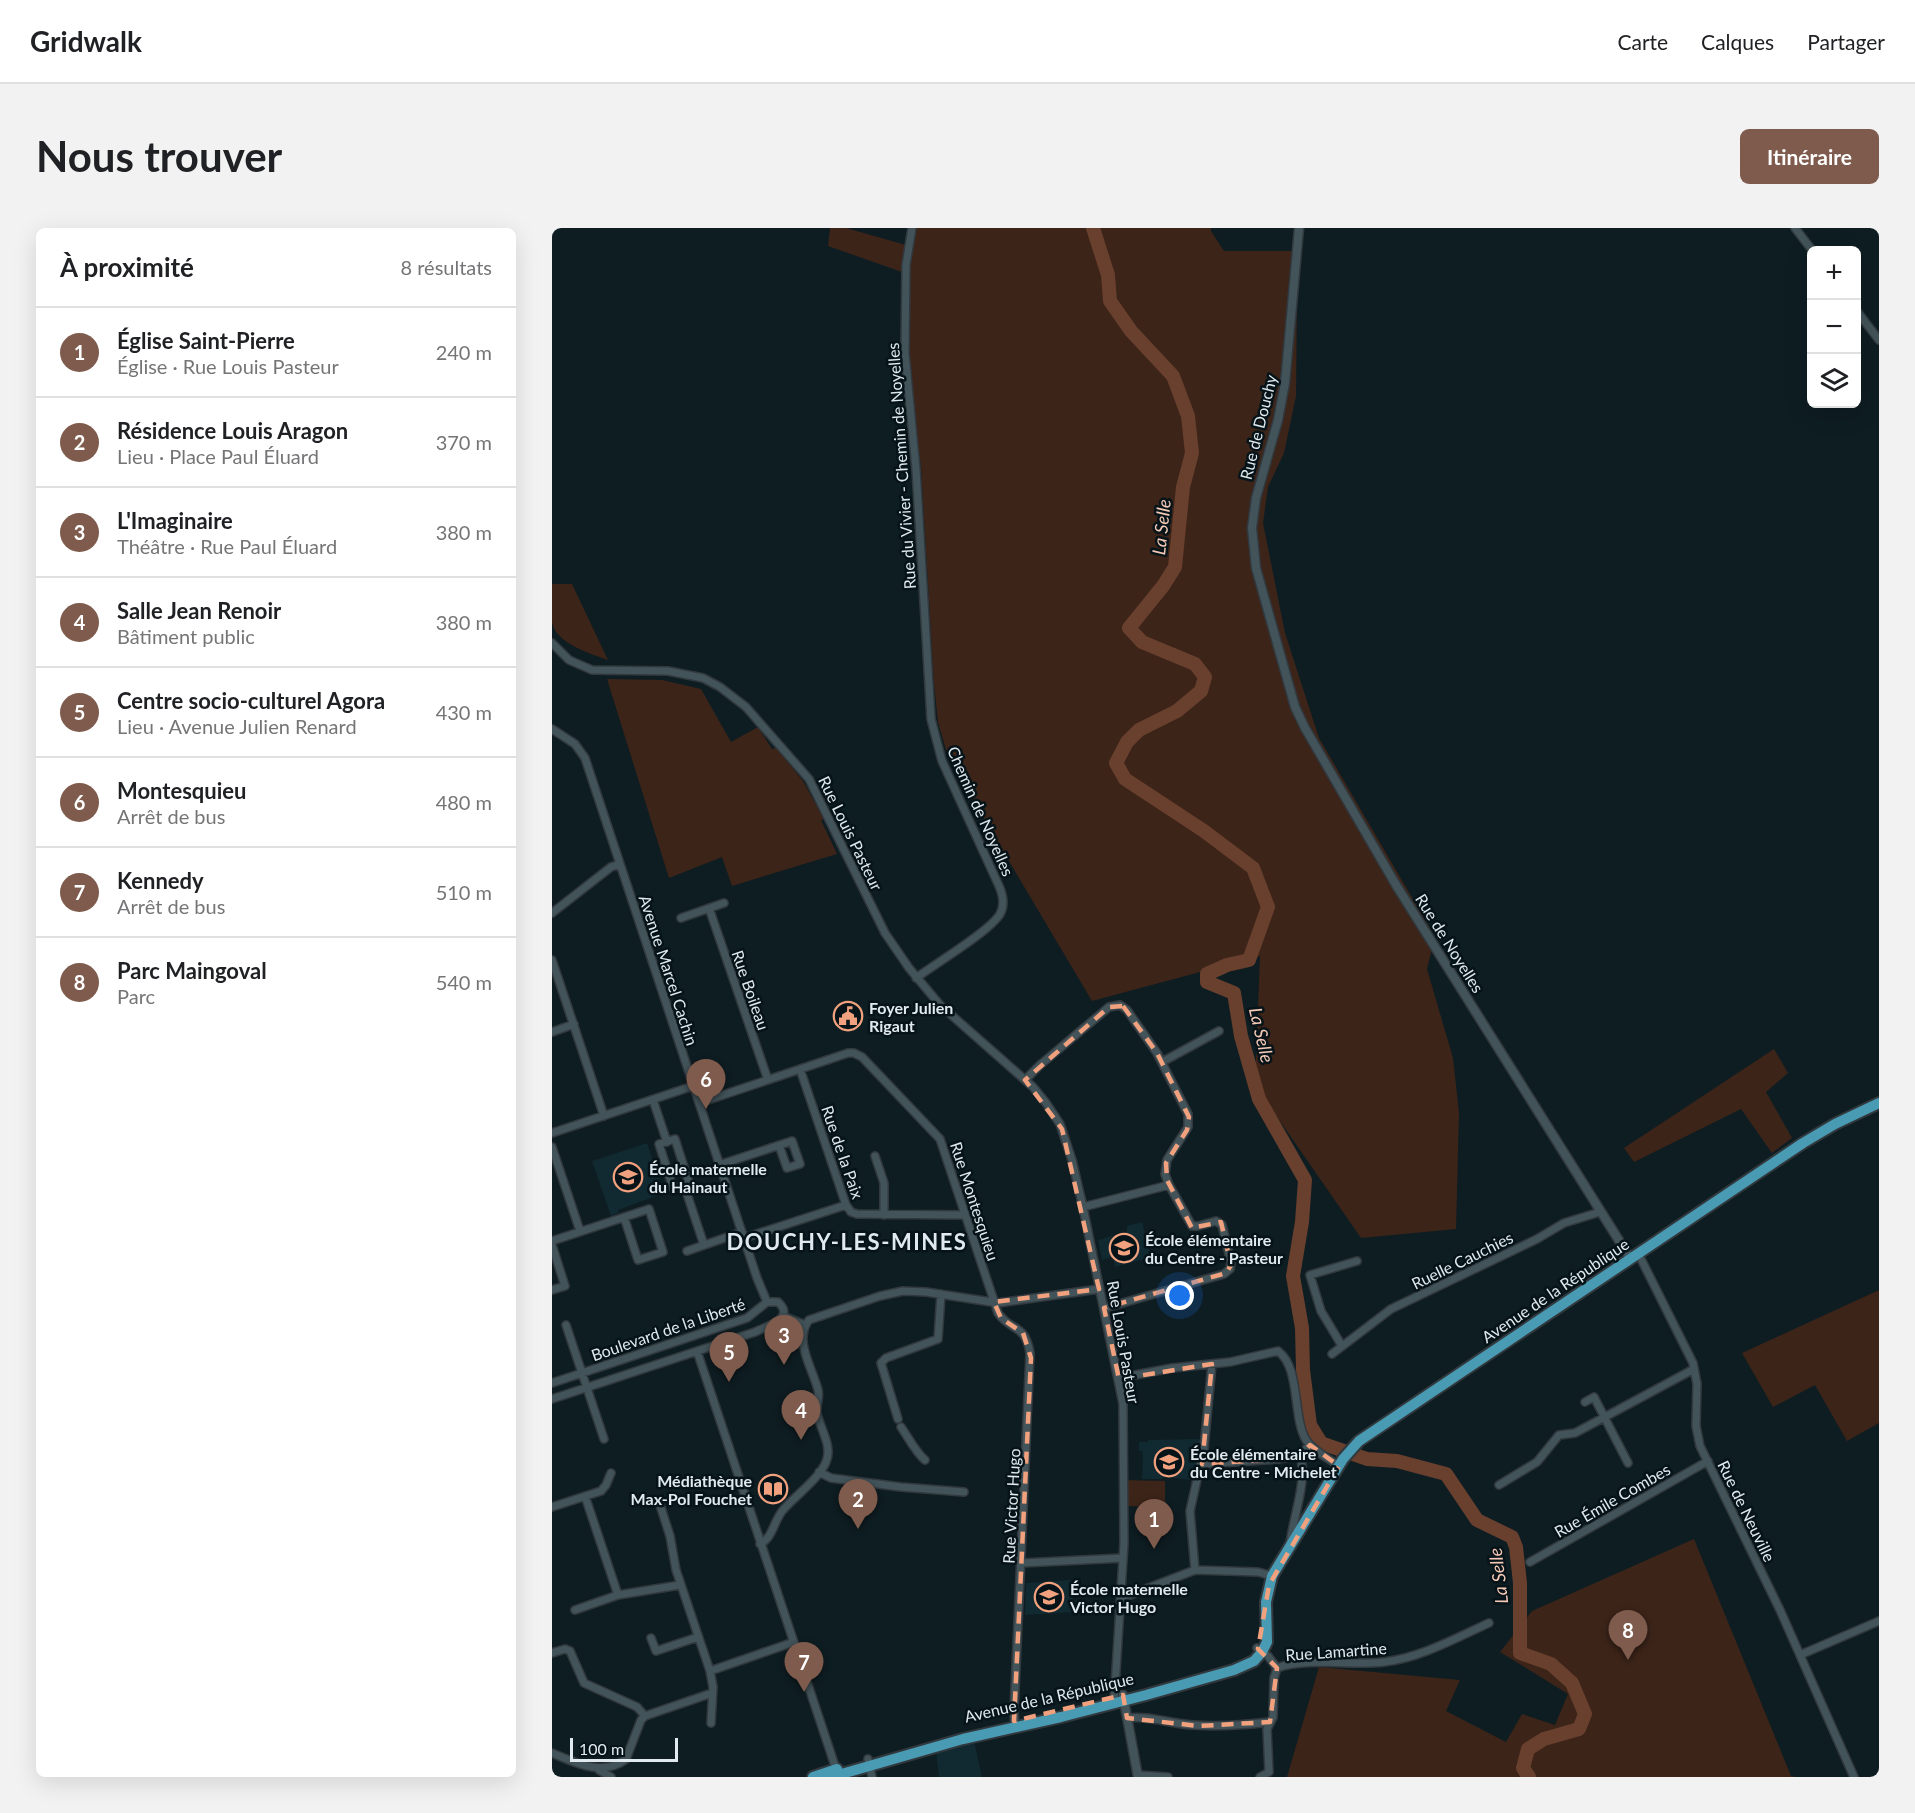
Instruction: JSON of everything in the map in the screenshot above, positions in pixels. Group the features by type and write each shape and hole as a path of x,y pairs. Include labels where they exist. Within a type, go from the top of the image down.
{"main road":[{"name":"Avenue de la République","path":"813,1777 835,1774 869,1762 1240,1668 1254,1661 1267,1642 1268,1589 1272,1576 1341,1462 1366,1435 1803,1143 1835,1124 1879,1103"}],"street":[{"name":"Rue du Vivier - Chemin de Noyelles","path":"912,228 906,272 905,353 917,477 930,702"},
{"name":"Rue de Douchy","path":"1273,631 1256,568 1253,521 1256,498 1285,383 1299,228"},
{"path":"1796,228 1809,246"},
{"path":"1861,315 1879,340"},
{"name":"Rue de Noyelles","path":"1273,631 1295,707 1305,728 1396,885 1600,1212 1634,1256"},
{"name":"Rue Louis Pasteur","path":"552,643 565,657 580,666 608,671 661,671 690,675 720,687 746,707 809,778 885,933 916,978 940,1005 1025,1080 1046,1103 1060,1124 1072,1160 1083,1207 1119,1378 1123,1412 1123,1558 1120,1596 1119,1699"},
{"name":"Chemin de Noyelles","path":"916,978 987,928 1000,914 1003,904 1002,896 940,756 932,725 930,702"},
{"name":"Avenue Marcel Cachin","path":"552,729 575,744 583,755 761,1290 767,1302"},
{"path":"552,913 608,870 620,864"},
{"path":"681,918 724,903"},
{"name":"Rue Boileau","path":"709,908 768,1080"},
{"path":"552,960 604,1116"},
{"path":"1025,1080 1109,1007 1117,1004 1127,1010 1162,1062 1184,1103 1190,1121 1187,1130 1166,1163 1165,1174 1192,1226 1221,1222 1231,1262 1230,1269 1226,1273 1105,1308"},
{"path":"552,1032 574,1024"},
{"path":"1162,1062 1219,1031"},
{"name":"Rue Montesquieu","path":"699,1103 848,1053 862,1057 938,1136 994,1302"},
{"name":"Rue de la Paix","path":"800,1069 846,1205 854,1214 965,1215"},
{"path":"552,1133 693,1086"},
{"path":"653,1100 667,1142"},
{"path":"675,1139 689,1183 673,1188 659,1144 667,1142 675,1139"},
{"path":"719,1165 779,1145"},
{"path":"552,1147 580,1232"},
{"name":"Rue de la Paix","path":"875,1156 884,1183 884,1215"},
{"path":"684,1185 704,1245"},
{"path":"1083,1207 1169,1185"},
{"path":"687,1251 846,1205"},
{"path":"552,1290 566,1286 552,1243 580,1232 624,1217 649,1209 663,1252 638,1260 624,1217"},
{"name":"Ruelle Cauchies","path":"1332,1354 1391,1309 1537,1239 1564,1223 1600,1212"},
{"name":"Rue de Neuville","path":"1634,1256 1686,1347 1694,1369 1697,1384 1695,1426 1700,1446 1780,1610 1854,1777"},
{"path":"1342,1346 1321,1311 1310,1275 1357,1261"},
{"path":"760,1544 769,1536 782,1511 826,1463 828,1453 817,1412 819,1393 803,1343 805,1325 812,1318 884,1294 914,1291 994,1302 1099,1289"},
{"path":"898,1419 881,1364 886,1358 938,1339 941,1294"},
{"path":"767,1302 779,1303 783,1309 783,1316 772,1324 762,1315 767,1302"},
{"name":"Rue Victor Hugo","path":"994,1302 1001,1318 1023,1333 1031,1358 1015,1724"},
{"name":"Boulevard de la Liberté","path":"552,1383 762,1315"},
{"path":"783,1316 805,1325"},
{"name":"Boulevard de la Liberté","path":"552,1400 755,1332 772,1324"},
{"name":"Boulevard de la Liberté","path":"566,1325 604,1439"},
{"path":"697,1351 794,1642 835,1774"},
{"path":"1119,1378 1172,1368 1230,1362 1278,1351 1282,1354 1290,1371 1301,1427 1310,1445 1341,1462"},
{"path":"1195,1570 1190,1512 1202,1464 1212,1364"},
{"path":"1499,1485 1534,1464 1559,1435 1572,1435 1694,1369"},
{"path":"1585,1402 1594,1397 1628,1462"},
{"path":"901,1426 911,1439 918,1454 925,1460"},
{"path":"1202,1464 1272,1460 1300,1455 1310,1445"},
{"name":"Avenue de la République","path":"1290,1546 1293,1519 1302,1483 1300,1455"},
{"name":"Rue Émile Combes","path":"1530,1562 1708,1461"},
{"path":"819,1472 831,1478 964,1492"},
{"path":"552,1507 603,1489 611,1473"},
{"path":"585,1496 618,1595"},
{"path":"660,1505 670,1536 680,1585 713,1683 711,1723"},
{"path":"1022,1563 1123,1558"},
{"path":"1120,1596 1130,1595 1195,1570 1258,1572 1272,1576"},
{"path":"574,1610 618,1595 680,1585"},
{"path":"1800,1655 1879,1621"},
{"name":"Rue Lamartine","path":"1260,1650 1277,1668 1292,1664 1374,1663 1400,1660 1489,1623"},
{"path":"651,1638 656,1651 698,1637"},
{"path":"710,1671 794,1642"},
{"path":"552,1653 565,1649 570,1651 584,1683 637,1707 645,1716"},
{"path":"1260,1777 1272,1775 1267,1732 1274,1714 1274,1678 1277,1668"},
{"path":"599,1770 621,1763 626,1759 641,1720 645,1716 712,1693"},
{"path":"1119,1699 1127,1718 1138,1776 1168,1777"},
{"path":"1127,1718 1199,1726 1233,1726 1270,1722"},
{"path":"552,1752 611,1777"},
{"path":"869,1762 872,1777"}],"highlighted area":[{"path":"1123,1006 1157,1053 1189,1117 1187,1130 1166,1163 1167,1180 1192,1228 1221,1222 1231,1265 1226,1273 1104,1308 1119,1379 1212,1364 1202,1464 1278,1459 1301,1455 1310,1445 1339,1466 1269,1585 1258,1649 1277,1668 1270,1722 1199,1726 1127,1718 1123,1695 1014,1721 1031,1358 1023,1333 1001,1318 994,1302 1099,1289 1062,1129 1025,1080 1109,1007"}],"shaded area":[{"path":"830,228 846,228 906,245 902,272 828,246"},
{"path":"913,228 1211,228 1224,251 1293,251 1288,295 1297,296 1296,396 1284,453 1268,487 1263,523 1285,633 1319,738 1435,937 1427,969 1453,1058 1459,1113 1456,1229 1361,1238 1255,1085 1260,956 1092,1001 949,760 938,722 934,683 921,466 912,405 903,371"},
{"path":"552,584 572,584 608,660 575,647 560,636 552,622"},
{"path":"607,679 662,680 701,689 731,742 758,727 772,749 776,748 803,781 824,819 821,820 837,854 732,886 722,857 669,878"},
{"path":"1774,1049 1788,1073 1766,1092 1792,1138 1772,1153 1741,1109 1634,1162 1624,1148"},
{"name":"École maternelle du Hainaut","path":"647,1143 664,1193 618,1210 618,1213 611,1216 592,1161"},
{"name":"École élémentaire du Centre - Pasteur","path":"1142,1222 1151,1257 1115,1267 1113,1257 1102,1260 1098,1240 1127,1232 1127,1226"},
{"path":"1879,1290 1879,1423 1847,1441 1815,1385 1773,1407 1742,1353"},
{"name":"École élémentaire du Centre - Michelet","path":"1202,1439 1192,1480 1163,1477 1163,1479 1142,1479 1143,1458 1142,1451 1139,1451 1139,1442"},
{"path":"1125,1480 1165,1481 1165,1507 1125,1506"},
{"path":"1138,1509 1170,1510 1170,1531 1138,1530"},
{"path":"1694,1539 1791,1776 1796,1777 1287,1777 1319,1667 1460,1680 1446,1711 1506,1742 1522,1714 1555,1725 1568,1694 1500,1652 1532,1611"},
{"name":"École maternelle Victor Hugo","path":"1071,1580 1074,1612 1025,1615 1026,1583"},
{"path":"974,1741 982,1777 939,1777 936,1752"}],"waterway":[{"name":"La Selle","path":"1093,228 1108,275 1110,301 1131,331 1173,376 1188,416 1192,453 1183,487 1175,567 1163,586 1129,628 1142,642 1195,664 1205,677 1201,691 1177,711 1139,730 1127,742 1116,763 1125,779 1204,831 1253,868 1268,907 1249,960 1227,965 1207,974 1207,982 1234,993 1241,1036 1259,1099 1305,1180 1302,1222 1293,1276 1302,1328 1303,1370 1310,1425 1321,1443 1367,1459 1397,1461 1446,1474 1477,1520 1512,1537 1516,1547 1520,1583 1520,1653 1551,1664 1572,1683 1585,1714 1579,1729 1544,1739 1528,1749 1523,1768 1529,1777"}],"place":[{"name":"Foyer Julien Rigaut","path":"848,1016"},
{"name":"Montesquieu","path":"706,1109"},
{"name":"École maternelle du Hainaut","path":"628,1177"},
{"name":"École élémentaire du Centre - Pasteur","path":"1124,1248"},
{"name":"L'Imaginaire","path":"784,1365"},
{"name":"Centre socio-culturel Agora","path":"729,1382"},
{"name":"Salle Jean Renoir","path":"801,1440"},
{"name":"École élémentaire du Centre - Michelet","path":"1169,1462"},
{"name":"Médiathèque Max-Pol Fouchet","path":"773,1489"},
{"name":"Résidence Louis Aragon","path":"858,1529"},
{"name":"Église Saint-Pierre","path":"1154,1549"},
{"name":"École maternelle Victor Hugo","path":"1049,1597"},
{"name":"Parc Maingoval","path":"1628,1660"},
{"name":"Kennedy","path":"804,1692"}],"district":[{"name":"DOUCHY-LES-MINES","path":"847,1241"}]}
